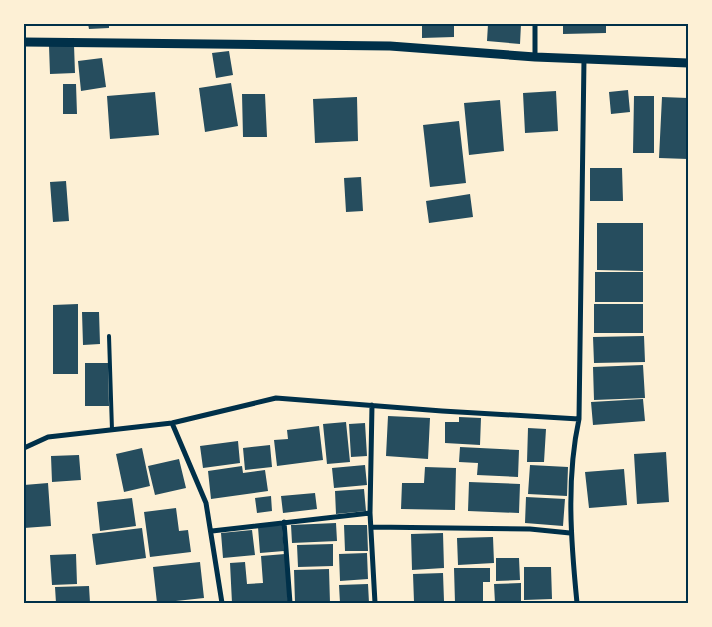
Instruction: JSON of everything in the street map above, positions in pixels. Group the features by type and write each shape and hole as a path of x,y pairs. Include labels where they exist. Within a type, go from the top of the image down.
{"street":[{"path":"535,24 535,57"},
{"path":"24,42 390,46 535,57 688,63"},
{"path":"577,603 570,533 574,440 579,418 584,59"},
{"path":"24,448 48,437 172,423 276,398 442,411 579,418"},
{"path":"372,405 370,513 375,603"},
{"path":"172,423 206,503 212,531 222,603"},
{"path":"212,531 370,513"},
{"path":"284,522 290,603"},
{"path":"371,527 503,528 570,533"}],"lane":[{"path":"109,336 112,430"}],"building":[{"path":"88,24 109,24 109,28 89,29"},
{"path":"422,24 454,24 454,37 422,38"},
{"path":"488,24 521,24 520,44 487,41"},
{"path":"563,24 606,24 606,33 563,34"},
{"path":"74,45 75,73 50,74 49,46"},
{"path":"229,51 233,75 216,78 212,53"},
{"path":"102,58 106,87 81,91 78,61"},
{"path":"231,83 238,126 205,132 199,88"},
{"path":"63,84 76,84 77,114 63,114"},
{"path":"628,90 630,112 611,114 609,92"},
{"path":"556,91 558,131 525,133 523,93"},
{"path":"155,92 159,135 110,139 107,96"},
{"path":"242,94 265,94 267,137 243,137"},
{"path":"634,96 654,96 654,153 633,153"},
{"path":"357,97 358,141 315,143 313,99"},
{"path":"662,97 688,98 688,159 659,158"},
{"path":"500,100 504,151 469,155 464,103"},
{"path":"459,121 466,183 430,187 423,125"},
{"path":"590,168 622,168 623,201 590,201"},
{"path":"361,177 363,211 346,212 344,178"},
{"path":"66,181 69,221 53,222 50,182"},
{"path":"470,194 473,217 429,223 426,201"},
{"path":"597,223 643,223 643,271 597,270"},
{"path":"595,272 643,272 643,302 595,302"},
{"path":"78,304 78,374 53,374 53,305"},
{"path":"594,304 643,304 643,333 594,333"},
{"path":"82,312 99,312 100,344 83,345"},
{"path":"644,336 645,362 594,363 593,337"},
{"path":"85,363 108,363 109,406 85,406"},
{"path":"643,365 645,398 594,400 593,367"},
{"path":"643,399 645,421 593,425 591,402"},
{"path":"388,416 430,418 428,459 386,456"},
{"path":"459,417 481,418 480,445 445,443 445,422 459,422"},
{"path":"346,422 350,462 327,464 323,424"},
{"path":"365,423 367,456 351,457 349,424"},
{"path":"319,426 323,460 277,466 274,440 288,439 287,430"},
{"path":"528,428 546,429 544,462 527,462"},
{"path":"238,441 240,463 203,468 200,446"},
{"path":"270,445 272,467 245,470 243,448"},
{"path":"460,447 519,450 518,477 477,475 478,463 459,462"},
{"path":"142,448 150,486 124,492 116,454"},
{"path":"666,452 669,502 637,504 634,454"},
{"path":"79,455 81,480 52,482 51,456"},
{"path":"179,459 186,488 155,495 148,466"},
{"path":"365,465 367,485 334,488 332,468"},
{"path":"530,465 568,467 567,496 528,494"},
{"path":"242,466 243,473 265,470 268,491 211,499 208,471"},
{"path":"425,467 456,468 455,510 401,509 402,483 424,483"},
{"path":"624,469 627,505 589,508 585,472"},
{"path":"469,482 520,484 519,513 468,511"},
{"path":"48,483 51,526 24,528 24,485"},
{"path":"364,489 366,511 336,514 335,491"},
{"path":"315,493 317,509 283,513 281,496"},
{"path":"271,496 272,511 257,513 255,498"},
{"path":"526,497 565,499 563,526 525,523"},
{"path":"132,498 136,526 100,531 97,502"},
{"path":"176,508 179,531 188,530 191,552 150,557 144,512"},
{"path":"336,523 337,541 292,543 291,525"},
{"path":"282,525 284,551 260,553 258,527"},
{"path":"344,525 367,525 368,551 345,551"},
{"path":"142,528 146,558 96,565 92,534"},
{"path":"252,530 255,555 223,558 221,533"},
{"path":"443,533 444,568 412,570 411,534"},
{"path":"493,537 494,563 458,565 457,538"},
{"path":"333,544 333,566 298,567 297,545"},
{"path":"367,553 368,579 340,581 339,554"},
{"path":"76,554 77,584 52,585 50,555"},
{"path":"285,554 288,601 232,603 230,563 245,562 247,584 263,583 261,556"},
{"path":"496,558 519,558 520,580 496,581"},
{"path":"200,562 204,598 157,603 153,567"},
{"path":"524,567 551,567 552,599 524,600"},
{"path":"454,568 490,568 490,582 483,582 483,603 455,603"},
{"path":"329,569 330,603 295,603 294,570"},
{"path":"443,573 444,601 414,602 413,574"},
{"path":"521,583 521,603 495,603 494,584"},
{"path":"368,584 369,603 340,603 339,585"},
{"path":"89,586 90,603 56,603 55,587"}]}
